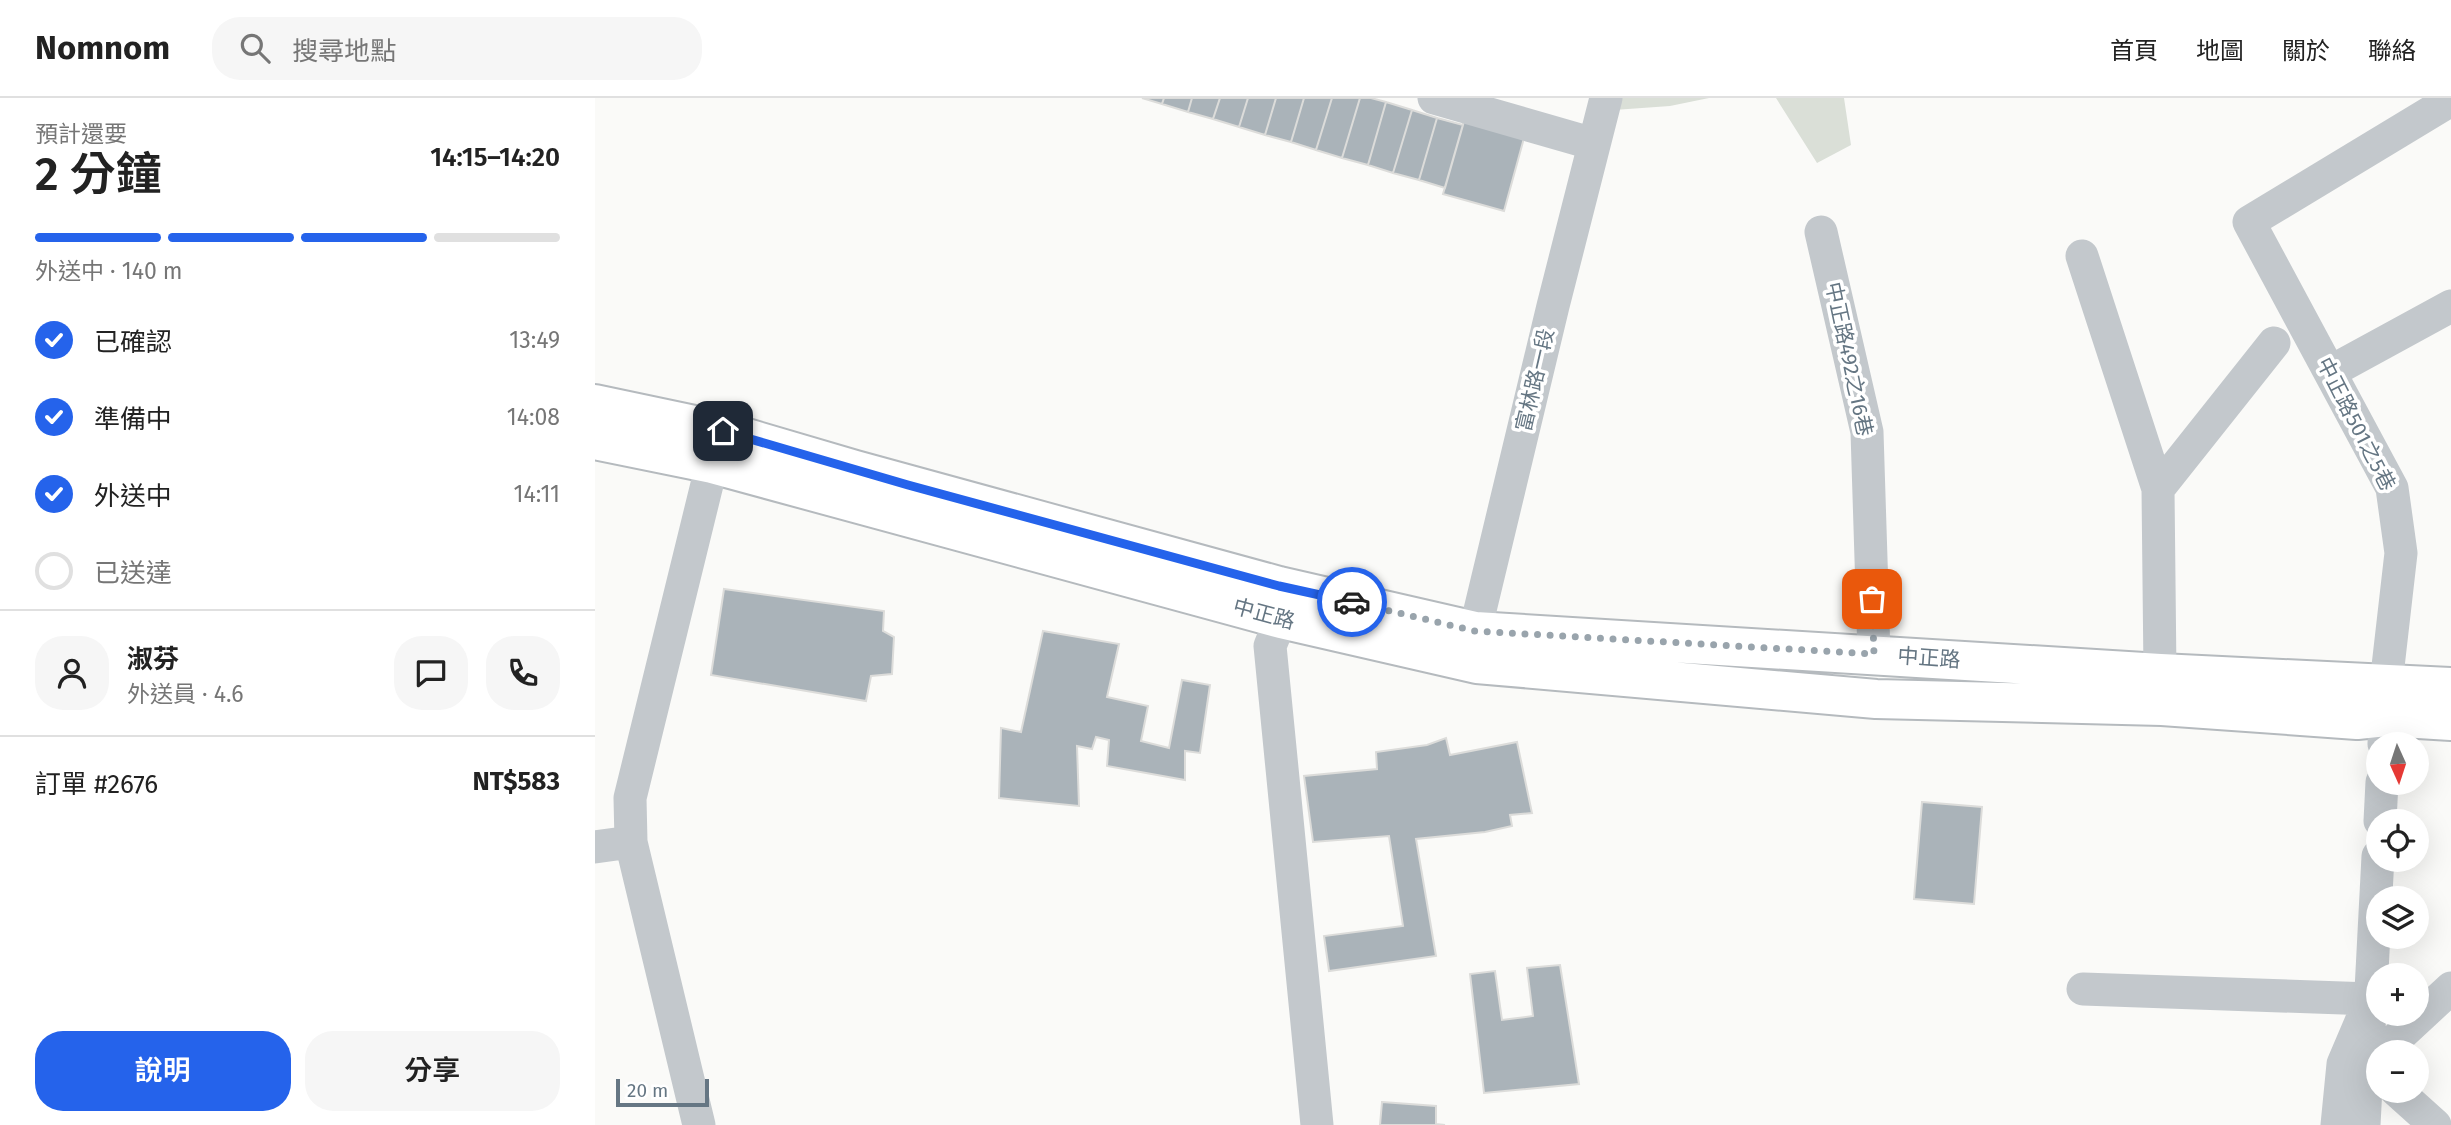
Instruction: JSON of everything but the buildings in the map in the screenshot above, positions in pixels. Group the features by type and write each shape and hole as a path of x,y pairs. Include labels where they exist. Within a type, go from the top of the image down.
{"main road":[{"name":"中正路","path":"595,404 717,447 1281,619 1476,648 1876,699 2162,706 2357,720 2385,715 2451,687"},
{"name":"中正路","path":"595,440 717,447 868,474 1279,586 1476,648 1874,654 2160,673 2385,715 2451,721"}],"street":[{"path":"1434,98 1495,106 1594,144"},
{"name":"富林路一段","path":"1476,648 1606,98"},
{"name":"中正路501之5巷","path":"2385,715 2401,553 2392,488 2249,222 2451,100"},
{"name":"中正路492之16巷","path":"1821,232 1867,432 1874,654"},
{"path":"2082,256 2158,489 2160,673"},
{"path":"2330,372 2451,306"},
{"path":"2158,489 2274,343"},
{"path":"699,1125 631,842 630,797 717,447"},
{"path":"1281,619 1270,646 1317,1125"},
{"path":"595,847 631,842"},
{"path":"2373,963 2377,872"},
{"path":"2083,989 2366,999"},
{"path":"2399,1040 2451,989"},
{"path":"2337,1125 2343,1064 2366,1011"},
{"path":"2364,1125 2369,1103"},
{"path":"2410,1103 2435,1125"}],"shaded area":[{"path":"1604,98 1709,98 1670,106 1600,111"},
{"path":"1776,98 1844,98 1851,145 1817,163"}],"way so far":[{"path":"1352,602 1475,631 1874,654 1872,599"}],"route":[{"path":"723,431 908,485 1279,586 1352,602"}]}
